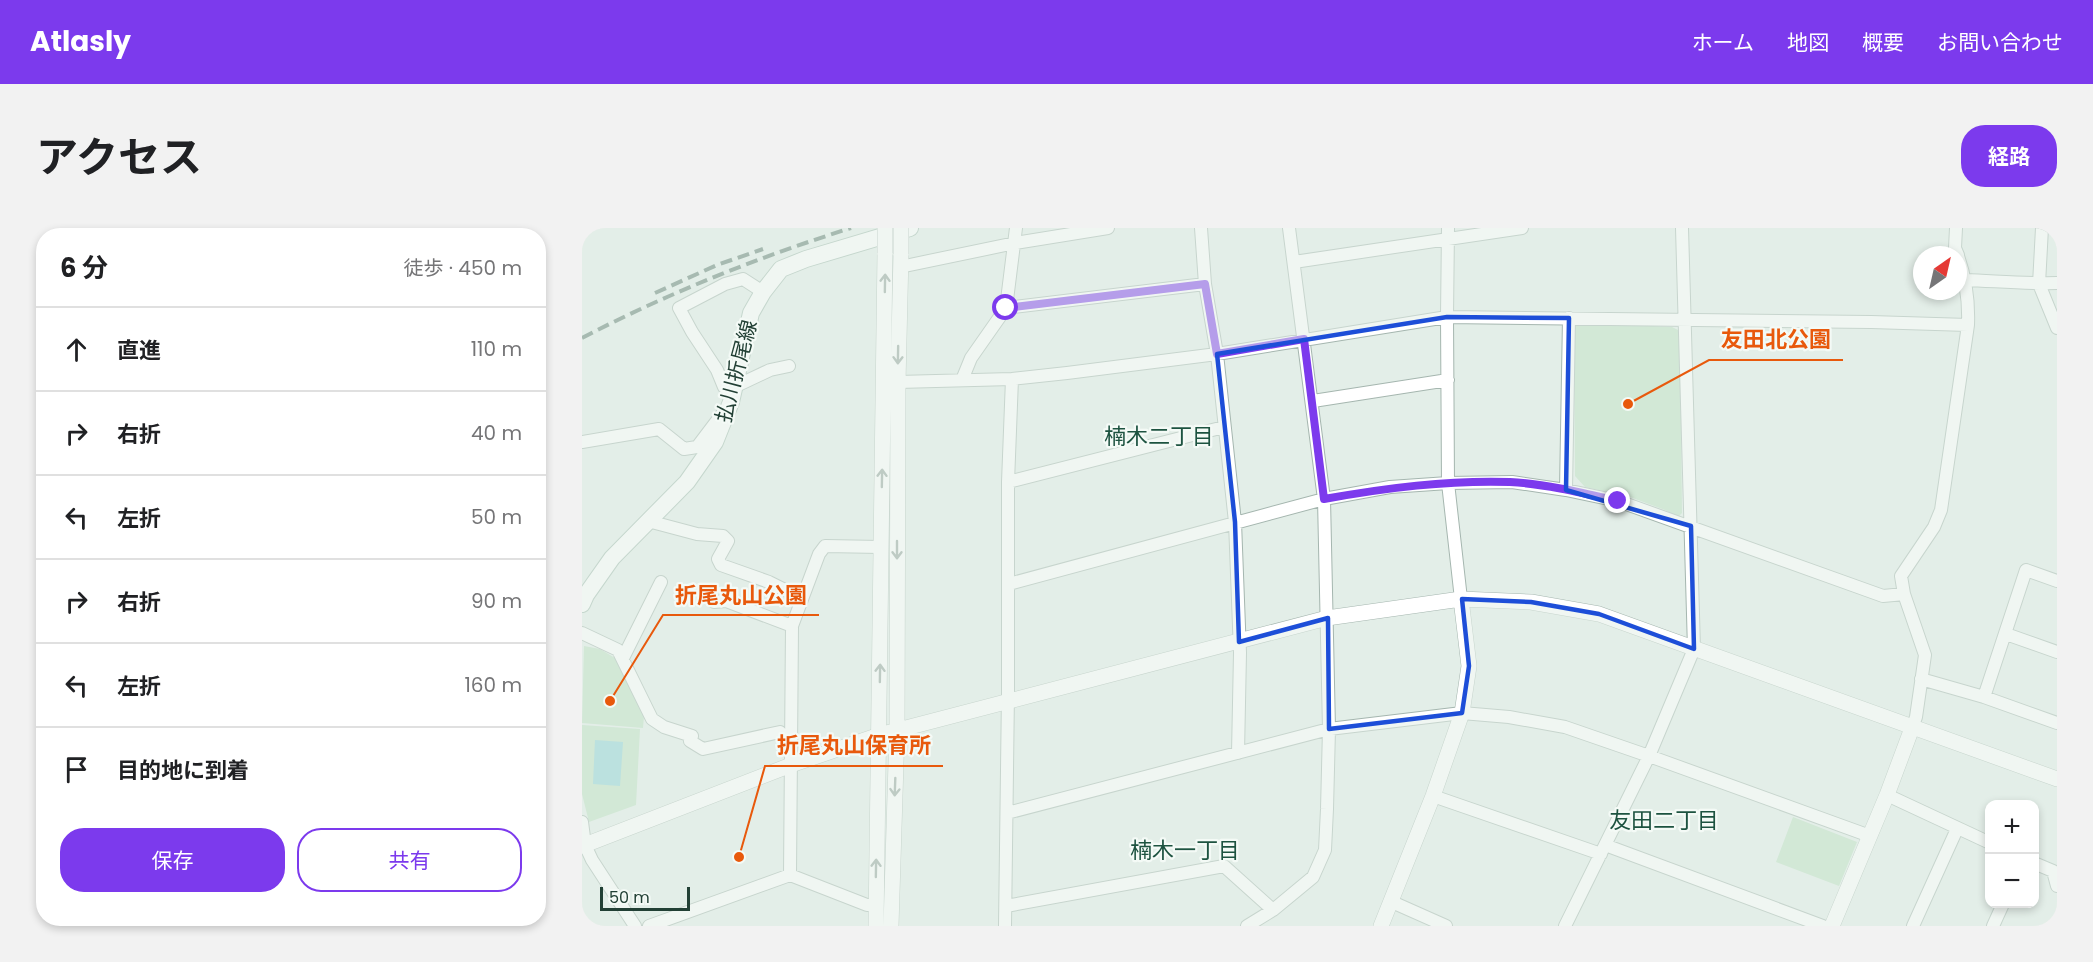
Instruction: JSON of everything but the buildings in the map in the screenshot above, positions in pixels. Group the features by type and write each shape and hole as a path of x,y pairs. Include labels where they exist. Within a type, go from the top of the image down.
{"main road":[{"name":"払川折尾線","path":"583,597 612,558 687,482 715,442 733,394 751,313 763,292 781,269 910,228"}],"street":[{"path":"885,228 895,258 898,382 897,730 891,926"},
{"path":"876,926 881,547 895,258 901,228"},
{"path":"962,380 971,358 1006,308 1016,228"},
{"path":"895,258 1015,243 1108,228"},
{"path":"1201,228 1205,284 1217,354 1235,522 1240,653 1238,753"},
{"path":"1247,926 1273,910 1313,877 1325,850 1329,729 1324,499 1289,228"},
{"path":"1294,262 1448,234 1522,228"},
{"path":"1565,926 1649,756 1694,649 1682,228"},
{"path":"1955,246 1956,228"},
{"path":"2042,228 2039,284 2057,328"},
{"path":"1380,926 1392,902 1433,796 1462,713 1469,666 1448,483 1448,234"},
{"path":"733,394 724,387 717,370 679,308 724,284 743,279 763,292"},
{"path":"1967,280 2057,283"},
{"path":"1006,308 1205,284"},
{"path":"1832,926 1887,795 1916,717 1925,655 1904,594 1901,576 1934,526 1941,510 1968,325 1967,289"},
{"path":"898,382 1012,379 1217,354 1447,316 1968,325"},
{"path":"1566,490 1569,318"},
{"path":"582,442 658,429 684,448 697,447 733,394 770,370 789,366"},
{"path":"1005,926 1008,482 1012,379"},
{"path":"1313,401 1448,380"},
{"path":"1008,482 1224,427"},
{"path":"1009,584 1324,499 1390,488 1448,483 1512,482 1618,501 1883,596 1904,594"},
{"path":"648,521 697,534 723,536 728,541 718,559 721,565 770,582 801,598"},
{"path":"790,875 792,626 819,554 825,546 881,547"},
{"path":"1984,697 2026,570 2057,581"},
{"path":"623,658 661,582"},
{"path":"584,845 791,765 879,735 1327,618 1461,599 1531,602 1599,614 2057,779"},
{"path":"714,602 726,602 792,626"},
{"path":"582,633 618,650 652,719 663,727 692,736 690,741 703,749 780,732"},
{"path":"2006,634 2057,652"},
{"path":"1920,679 1984,697 2057,723"},
{"path":"1007,813 1329,729 1462,713 1509,717 1565,728 1870,836"},
{"path":"1887,795 1985,841"},
{"path":"1433,796 1603,849 1823,926"},
{"path":"582,822 584,845 635,926"},
{"path":"1913,926 1957,829"},
{"path":"2039,864 2055,867 2057,886"},
{"path":"1006,906 1224,866 1273,910"},
{"path":"649,926 790,875 867,905 876,905"},
{"path":"1392,902 1446,926"},
{"path":"1993,926 2001,908"}],"highlighted area":[{"path":"1447,317 1569,318 1566,490 1691,526 1694,649 1599,614 1531,602 1462,599 1469,666 1462,713 1329,729 1328,618 1239,642 1235,522 1217,354"}],"green space":[{"path":"1580,322 1672,327 1680,331 1682,513 1678,517 1630,497 1585,487 1575,476 1574,326"},
{"path":"584,646 600,649 615,658 623,669 644,716 643,728 582,723"},
{"path":"582,725 640,729 636,805 589,822 582,794"},
{"path":"1793,817 1857,842 1839,886 1776,862"}],"water":[{"path":"595,740 623,742 620,786 593,784"}],"railway":[{"path":"582,338 714,277 851,228"},
{"path":"655,293 717,265 763,249"}],"place":[{"name":"友田北公園","path":"1628,404"},
{"name":"折尾丸山公園","path":"610,701"},
{"name":"折尾丸山保育所","path":"739,857"}],"district":[{"name":"楠木二丁目","path":"1159,436"},
{"name":"友田二丁目","path":"1664,820"},
{"name":"楠木一丁目","path":"1185,850"}],"route":[{"path":"1006,308 1205,284 1217,354 1304,339 1324,499 1390,488 1448,483 1512,482 1618,501"}]}
